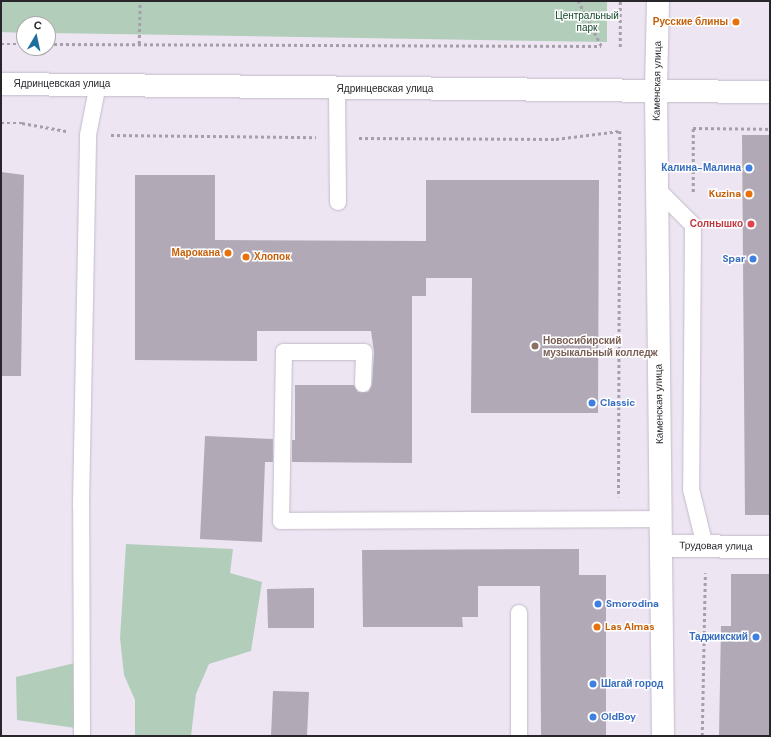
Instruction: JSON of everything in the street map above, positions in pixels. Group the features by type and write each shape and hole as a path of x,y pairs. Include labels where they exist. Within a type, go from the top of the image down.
{"street":[{"name":"Каменская улица","path":"658,1 656,90 663,736"},
{"name":"Ядринцевская улица","path":"1,84 98,84 337,89 656,90 770,92"},
{"name":"Трудовая улица","path":"661,546 770,547"}],"lane":[{"path":"82,736 81,506 88,135 98,84"},
{"path":"337,89 338,202"},
{"path":"657,189 693,225 691,489 705,546"},
{"path":"363,384 364,352 284,352 281,521 660,519"},
{"path":"519,613 519,736"}],"path":[{"path":"139,44 140,1"},
{"path":"56,44 601,46 578,1"},
{"path":"620,1 620,47"},
{"path":"1,44 16,44"},
{"path":"1,123 22,123 88,135 556,139 620,131 619,519"},
{"path":"693,225 693,128 770,129"},
{"path":"702,736 705,546"}],"green space":[{"name":"Центральный парк","path":"1,1 607,1 607,42 56,33 56,16 16,16 16,33 1,32"},
{"path":"126,544 233,549 230,573 262,582 251,651 209,664 196,694 191,736 135,736 135,700 124,675 120,638"},
{"path":"75,663 76,728 17,720 16,677"}],"building":[{"path":"742,135 770,135 770,515 745,515"},
{"path":"1,172 24,175 21,376 1,376"},
{"path":"135,175 215,175 215,240 426,241 426,180 599,180 598,413 471,413 472,278 426,278 426,296 412,296 412,463 292,462 292,440 295,440 295,385 354,385 358,392 368,392 372,384 374,352 371,331 257,331 257,361 135,360"},
{"path":"205,436 273,439 273,462 265,462 262,542 200,539"},
{"path":"579,549 579,575 606,575 606,736 541,736 540,586 478,586 478,617 462,617 463,627 363,627 362,550"},
{"path":"731,574 770,574 770,736 719,736 721,626 731,626"},
{"path":"314,588 314,628 268,628 267,589"},
{"path":"273,691 309,692 307,736 271,736"}],"place":[{"name":"Русские блины","path":"736,22"},
{"name":"Калина-Малина","path":"749,168"},
{"name":"Kuzina","path":"749,194"},
{"name":"Солнышко","path":"751,224"},
{"name":"Марокана","path":"228,253"},
{"name":"Хлопок","path":"246,257"},
{"name":"Spar","path":"753,259"},
{"name":"Новосибирский музыкальный колледж","path":"535,346"},
{"name":"Classic","path":"592,403"},
{"name":"Smorodina","path":"598,604"},
{"name":"Las Almas","path":"597,627"},
{"name":"Таджикский","path":"756,637"},
{"name":"Шагай город","path":"593,684"},
{"name":"OldBoy","path":"593,717"}]}
